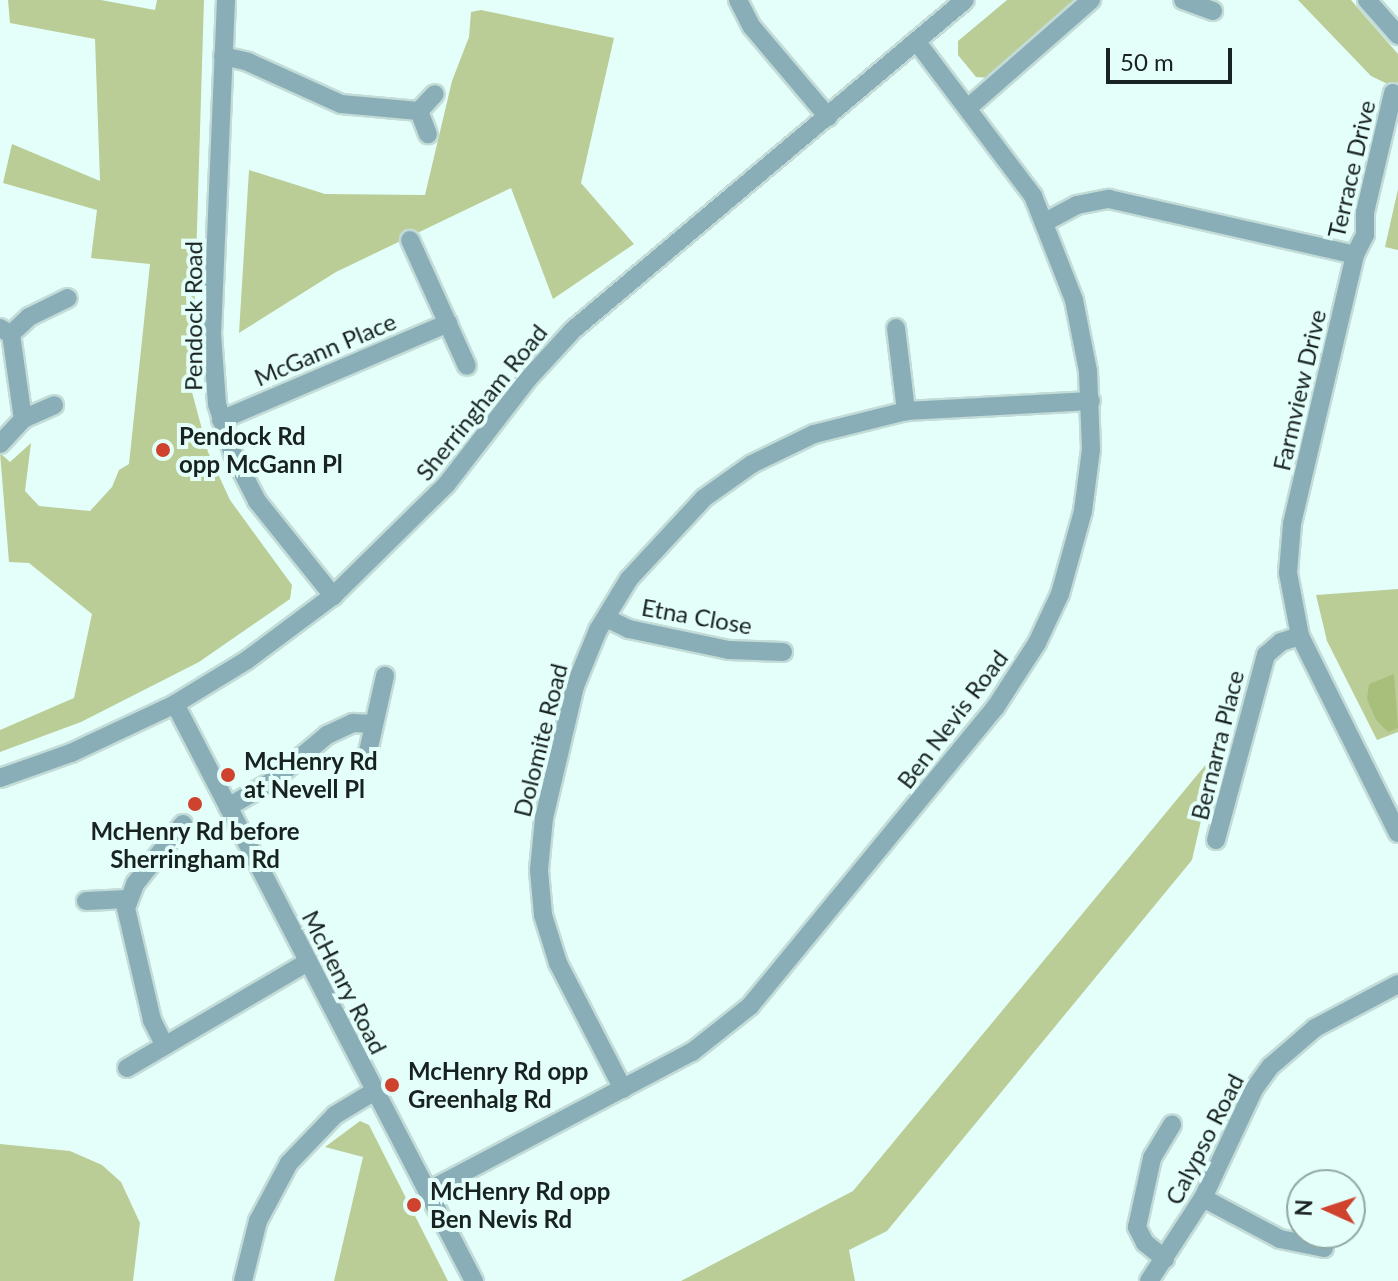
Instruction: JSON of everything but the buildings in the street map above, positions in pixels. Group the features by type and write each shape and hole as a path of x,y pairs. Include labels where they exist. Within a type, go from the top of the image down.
{"street":[{"name":"Pendock Road","path":"226,0 212,351 221,420 257,501 333,596"},
{"path":"738,0 752,27 828,117"},
{"name":"Sherringham Road","path":"0,778 71,753 175,704 247,660 333,596 446,485 560,342 965,0"},
{"path":"970,106 1091,0"},
{"path":"1183,0 1213,11"},
{"path":"1367,0 1398,35"},
{"name":"Ben Nevis Road","path":"428,1191 708,1042 750,1006 1011,686 1048,620 1077,540 1091,449 1091,401 1074,300 1047,221 970,106 916,41"},
{"path":"223,56 248,62 341,104 419,111"},
{"name":"Terrace Drive","path":"1355,255 1365,235 1365,212 1393,93"},
{"path":"419,111 435,94"},
{"path":"419,111 428,134"},
{"path":"1047,221 1077,205 1109,199 1355,255"},
{"path":"410,240 467,366"},
{"name":"Farmview Drive","path":"1355,255 1290,536 1288,573 1300,636 1398,833"},
{"path":"23,419 5,331 68,298"},
{"name":"McGann Place","path":"221,420 448,323"},
{"path":"896,328 906,411"},
{"name":"Dolomite Road","path":"623,1089 558,963 543,915 539,870 544,818 568,710 606,618 656,545 735,475 829,428 906,411 1091,401"},
{"path":"0,444 23,419 54,405"},
{"name":"Etna Close","path":"606,618 629,629 729,650 783,652"},
{"name":"Bernarra Place","path":"1216,840 1266,655 1281,642 1300,636"},
{"path":"368,752 385,676"},
{"name":"McHenry Road","path":"175,704 474,1281"},
{"path":"228,807 271,782 339,728 374,724"},
{"path":"164,1044 152,1020 125,916 128,899 183,824"},
{"path":"86,901 128,899"},
{"path":"127,1068 308,962"},
{"name":"Calypso Road","path":"1149,1281 1203,1198 1254,1089 1281,1055 1326,1021 1398,984"},
{"path":"243,1281 258,1221 289,1163 335,1115 375,1091"},
{"path":"1165,1259 1145,1243 1137,1227 1152,1158 1172,1125"},
{"path":"1203,1198 1286,1240"}],"green space":[{"path":"8,0 101,0 155,10 157,0 204,0 192,392 208,452 230,500 292,585 290,599 199,662 81,722 0,752 0,730 74,698 92,614 29,563 9,562 0,453 10,462 31,443 25,491 39,506 90,511 112,487 119,470 129,464 150,264 91,258 97,210 3,183 12,144 100,181 95,39 10,23"},
{"path":"1007,0 1077,0 990,78 976,77 958,55 958,41"},
{"path":"1298,0 1351,0 1398,54 1398,89 1371,76"},
{"path":"481,10 614,38 581,183 634,244 553,299 511,188 336,272 239,333 249,170 325,194 425,195 452,81 469,37 471,12"},
{"path":"1398,189 1398,250 1385,247"},
{"path":"1398,589 1398,732 1377,740 1327,641 1316,595"},
{"path":"1394,674 1398,728 1388,732 1376,720 1367,699 1369,684"},
{"path":"1217,751 1192,860 887,1231 849,1250 855,1281 681,1281 853,1191"},
{"path":"360,1121 369,1125 448,1281 334,1281 363,1157 325,1147"},
{"path":"0,1144 70,1151 102,1165 121,1182 140,1223 133,1281 0,1281"}],"place":[{"name":"Pendock Rd opp McGann Pl","path":"163,450"},
{"name":"McHenry Rd at Nevell Pl","path":"228,775"},
{"name":"McHenry Rd before Sherringham Rd","path":"195,804"},
{"name":"McHenry Rd opp Greenhalg Rd","path":"392,1085"},
{"name":"McHenry Rd opp Ben Nevis Rd","path":"414,1205"}]}
